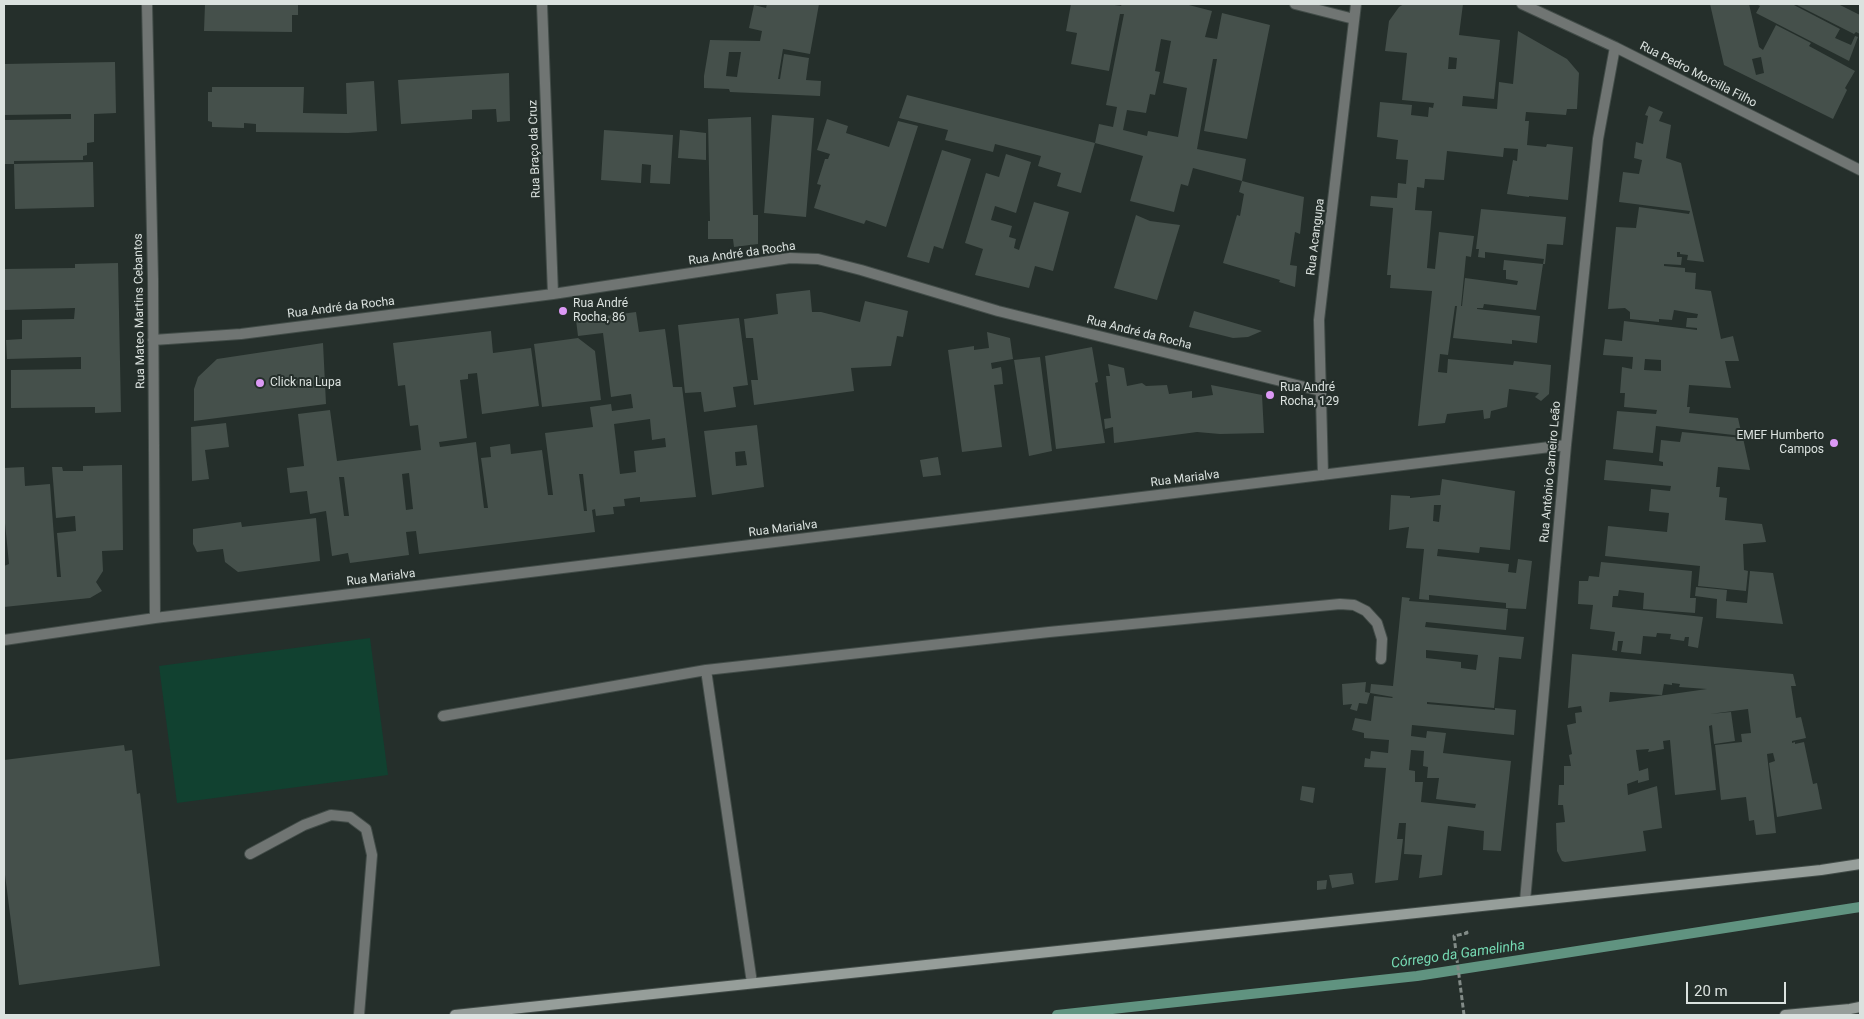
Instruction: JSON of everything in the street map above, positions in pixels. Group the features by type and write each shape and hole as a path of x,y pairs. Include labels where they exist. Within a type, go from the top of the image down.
{"main road":[{"path":"455,1015 1821,870 1860,864"},
{"path":"1785,1015 1860,1007"}],"street":[{"name":"Rua Mateo Martins Cebantos","path":"147,4 153,340 155,618"},
{"name":"Rua Braço da Cruz","path":"542,4 553,294"},
{"path":"1295,4 1354,19"},
{"name":"Rua Acangupa","path":"1323,475 1319,320 1356,4"},
{"name":"Rua Pedro Morcilla Filho","path":"1522,4 1615,47 1860,170"},
{"name":"Rua Antônio Carneiro Leão","path":"1525,901 1566,445 1598,139 1615,47"},
{"name":"Rua André da Rocha","path":"153,340 241,334 553,294 790,258 818,259 998,311 1321,391"},
{"name":"Rua Marialva","path":"4,640 155,618 1566,445"},
{"path":"443,716 706,670 1039,633 1340,604 1354,605 1366,611 1377,623 1382,640 1381,659"},
{"path":"706,670 752,983"},
{"path":"250,854 304,825 331,815 350,817 366,830 372,855 359,1015"}],"path":[{"path":"1454,945 1463,1014"}],"green space":[{"path":"370,638 388,775 177,803 159,666"}],"building":[{"path":"205,4 298,4 298,15 292,15 292,32 204,31"},
{"path":"767,4 819,4 810,54 783,49 778,79 780,79 784,54 809,58 806,80 821,81 820,96 730,92 729,89 704,88 710,40 760,41 762,31 749,28 754,5 766,8","holes":["729,52 741,52 737,77 726,76"]},
{"path":"1071,4 1121,6 1122,4 1185,4 1212,11 1205,37 1217,39 1222,13 1270,25 1247,139 1204,131 1217,59 1213,59 1197,149 1246,159 1242,181 1193,168 1188,186 1181,184 1174,212 1130,201 1143,156 1095,143 1099,124 1113,127 1117,107 1106,105 1124,14 1120,14 1109,71 1071,64 1077,33 1066,31","holes":["1161,39 1171,41 1163,83 1187,88 1178,137 1148,131 1147,136 1123,130 1127,110 1146,113 1150,94 1155,95 1160,72 1155,71"]},
{"path":"1404,4 1463,4 1459,35 1500,40 1494,99 1463,96 1462,106 1497,109 1499,82 1513,84 1518,31 1567,59 1579,73 1577,109 1567,109 1566,115 1526,112 1525,121 1529,121 1527,145 1546,147 1547,144 1573,147 1568,200 1507,194 1513,160 1517,161 1518,149 1504,148 1503,157 1447,151 1444,180 1425,179 1424,188 1417,187 1415,210 1432,211 1427,268 1435,269 1439,232 1474,236 1471,257 1466,256 1461,306 1465,278 1517,285 1518,281 1506,279 1506,270 1503,270 1504,260 1543,264 1536,310 1484,304 1483,308 1477,308 1540,316 1537,343 1512,340 1512,344 1453,338 1457,306 1455,306 1448,355 1440,354 1438,372 1447,373 1448,359 1513,365 1514,361 1551,365 1549,394 1541,401 1535,397 1539,393 1509,389 1507,407 1491,411 1490,418 1484,419 1483,410 1447,414 1445,423 1418,426 1432,291 1390,288 1391,275 1387,275 1393,208 1370,206 1371,196 1397,198 1398,183 1406,184 1408,160 1396,159 1398,140 1377,137 1380,102 1412,105 1411,115 1428,117 1429,107 1433,108 1434,103 1402,100 1407,53 1385,51 1389,21 1399,7","holes":["1449,57 1457,58 1456,69 1448,69"]},
{"path":"1710,4 1749,4 1759,47 1763,50 1776,25 1811,43 1809,46 1855,71 1845,88 1847,90 1833,119 1724,65","holes":["1761,57 1764,73 1756,75 1752,59"]},
{"path":"1756,4 1792,4 1840,29 1835,38 1851,45 1855,36 1858,37 1849,61 1756,13 1760,6"},
{"path":"1795,4 1838,4 1860,15 1860,34 1856,32 1854,34"},
{"path":"115,62 116,113 94,114 94,142 87,143 87,155 83,156 83,160 14,161 14,164 4,164 4,120 71,119 71,114 4,115 4,64"},
{"path":"509,73 510,121 497,122 496,109 472,110 472,119 401,124 398,80"},
{"path":"374,81 377,131 348,133 256,132 256,124 244,123 244,128 212,127 212,122 208,121 208,92 212,92 212,87 304,87 303,113 347,114 346,83"},
{"path":"907,95 1095,143 1081,193 1057,186 1061,173 1038,166 1041,156 995,144 993,152 945,140 948,130 899,118"},
{"path":"1649,106 1663,112 1659,121 1671,125 1666,158 1681,163 1704,262 1687,260 1688,255 1677,252 1677,257 1682,257 1681,265 1664,264 1664,266 1685,268 1685,272 1696,273 1695,289 1711,291 1721,339 1733,336 1739,361 1725,361 1731,388 1689,385 1687,407 1690,407 1689,413 1738,418 1742,436 1656,426 1653,453 1613,449 1617,411 1656,414 1657,410 1624,407 1625,393 1620,393 1622,367 1632,369 1633,357 1603,355 1605,339 1622,341 1624,321 1697,330 1697,328 1686,327 1687,318 1697,318 1698,314 1674,310 1672,320 1659,319 1659,322 1630,319 1630,312 1625,308 1608,309 1616,227 1636,228 1639,207 1689,214 1690,211 1619,202 1623,172 1639,174 1642,160 1634,158 1636,142 1643,144 1648,116 1645,115","holes":["1645,359 1661,360 1661,371 1644,370"]},
{"path":"772,115 814,118 806,217 764,213"},
{"path":"751,117 753,215 758,215 758,244 734,247 733,239 708,239 708,221 710,221 708,119"},
{"path":"827,119 848,126 846,133 889,147 898,121 918,126 886,227 866,220 864,224 814,208 821,185 817,184 825,159 828,159 830,154 817,150"},
{"path":"604,130 673,135 670,184 650,183 651,165 642,164 641,183 601,180"},
{"path":"680,130 706,133 706,160 678,158"},
{"path":"942,150 971,159 943,249 934,246 929,263 907,257"},
{"path":"1006,154 1031,162 1016,213 995,206 991,220 1012,226 1009,237 1016,239 1014,248 1019,250 1034,202 1069,212 1053,271 1035,266 1029,288 975,275 983,249 965,243 986,173 999,177"},
{"path":"93,162 94,207 15,209 14,164"},
{"path":"1242,181 1304,197 1300,234 1295,232 1290,265 1297,266 1295,287 1279,282 1280,280 1223,263 1237,215 1240,216 1244,194 1239,192"},
{"path":"1481,209 1566,217 1563,245 1547,244 1545,264 1543,264 1544,259 1485,252 1485,258 1478,257 1479,249 1476,249"},
{"path":"1136,215 1150,221 1180,225 1157,300 1114,288"},
{"path":"118,263 121,412 95,413 95,407 11,408 11,370 81,369 81,357 7,359 6,340 22,339 22,320 74,319 75,308 4,310 4,269 75,268 75,264"},
{"path":"810,290 812,312 821,312 860,322 865,301 908,311 903,337 897,336 891,366 851,368 854,391 754,405 751,380 758,380 753,338 746,338 744,319 778,314 776,294"},
{"path":"1194,311 1262,331 1248,337 1233,338 1189,327"},
{"path":"636,312 639,332 665,329 673,387 682,387 696,497 640,502 640,497 624,499 625,506 613,507 614,514 596,516 595,509 592,510 595,532 419,554 416,531 406,532 409,555 350,563 348,553 332,556 326,511 310,514 307,491 290,493 287,468 304,466 298,414 330,410 337,461 421,450 418,425 410,426 405,385 398,386 393,343 491,331 493,353 531,348 539,406 482,414 477,373 468,374 468,379 460,380 467,438 439,442 440,447 476,442 484,508 488,508 481,458 491,457 490,447 510,444 511,454 542,450 548,495 553,495 545,433 593,427 590,407 611,404 612,411 633,408 631,394 611,397 603,333 578,336 576,320","holes":["650,419 652,440 665,438 666,447 634,451 636,472 620,474 614,424","409,473 413,509 406,510 402,474","579,474 583,474 587,511 584,511","339,477 344,477 349,516 344,516"]},
{"path":"739,318 748,385 733,387 736,407 704,412 701,392 685,393 678,325"},
{"path":"987,332 1010,338 1013,359 991,363 992,369 1001,367 1002,373 1003,384 994,385 1002,447 962,452 948,350 974,346 974,350 989,348"},
{"path":"578,338 595,351 601,400 542,407 534,344"},
{"name":"Click na Lupa","path":"323,343 326,404 194,421 194,389 198,377 217,359"},
{"path":"1092,347 1098,382 1095,383 1105,443 1056,449 1045,356"},
{"path":"1040,357 1052,451 1029,456 1014,360"},
{"path":"1108,364 1124,368 1127,386 1142,383 1146,386 1167,385 1169,394 1192,391 1192,398 1213,395 1211,385 1262,395 1264,433 1220,434 1197,432 1114,443 1113,427 1105,429 1104,419 1111,418 1106,376 1110,376"},
{"path":"226,423 229,447 205,450 209,479 192,481 191,427"},
{"path":"757,425 764,487 712,495 704,431","holes":["745,451 747,465 736,466 735,452"]},
{"path":"1682,432 1743,438 1750,470 1718,467 1716,487 1720,487 1719,497 1727,498 1725,520 1762,524 1766,542 1743,544 1744,570 1748,571 1746,591 1698,586 1700,566 1605,556 1608,526 1667,532 1669,513 1649,511 1651,489 1670,491 1671,486 1604,480 1606,460 1663,466 1663,462 1659,461 1661,440 1680,442"},
{"path":"938,457 941,475 923,477 920,460"},
{"path":"122,465 123,550 102,551 103,571 96,582 102,591 90,598 4,607 4,566 9,564 4,513 4,468 24,467 25,486 50,484 57,577 61,577 57,533 76,531 75,516 56,518 52,467 62,467 63,471 83,471 83,466"},
{"path":"1442,479 1515,491 1510,550 1480,547 1479,553 1438,549 1437,556 1509,564 1508,572 1516,573 1518,559 1532,561 1526,609 1506,608 1506,603 1429,595 1429,600 1419,599 1424,549 1406,548 1409,527 1389,530 1391,495 1410,496 1410,498 1440,495","holes":["1434,505 1441,505 1439,522 1433,521"]},
{"path":"316,518 320,561 238,572 225,562 223,549 197,552 193,544 193,529 241,522 242,527"},
{"path":"1601,562 1692,571 1690,598 1696,598 1695,613 1643,609 1644,593 1619,590 1618,596 1613,596 1612,607 1703,617 1698,648 1688,646 1689,637 1685,637 1684,641 1670,639 1671,634 1657,633 1656,637 1643,636 1641,654 1621,652 1623,641 1618,641 1617,651 1612,650 1615,632 1590,629 1593,605 1578,604 1579,581 1588,581 1589,576 1599,577"},
{"path":"1750,571 1773,573 1783,624 1716,618 1717,599 1695,596 1696,587 1727,590 1726,601 1747,603"},
{"path":"1402,597 1410,598 1409,601 1508,609 1506,630 1426,622 1425,627 1524,637 1521,659 1499,657 1494,708 1427,702 1427,704 1516,710 1514,735 1412,725 1411,736 1426,738 1427,731 1446,733 1443,753 1511,761 1501,851 1483,850 1484,831 1448,826 1442,875 1419,878 1422,855 1404,854 1406,823 1399,823 1397,839 1403,839 1398,880 1375,883 1386,768 1364,767 1365,758 1370,759 1371,751 1388,753 1389,740 1364,738 1364,733 1352,730 1355,718 1371,721 1374,696 1393,697 1370,693 1371,684 1393,686","holes":["1426,650 1478,655 1476,670 1461,668 1461,662 1426,658","1411,750 1424,751 1423,766 1428,767 1427,778 1439,778 1436,799 1476,804 1475,808 1421,802 1423,782 1415,782 1415,771 1409,770"]},
{"path":"1572,654 1793,674 1796,686 1791,686 1796,718 1801,717 1806,738 1792,741 1792,743 1804,742 1813,784 1817,783 1822,809 1777,817 1769,763 1775,761 1773,753 1767,754 1776,833 1756,835 1754,820 1749,821 1746,797 1721,800 1715,745 1742,742 1741,734 1751,733 1748,709 1710,714 1731,712 1735,741 1714,744 1712,725 1709,726 1716,790 1675,795 1670,740 1663,741 1664,749 1648,752 1649,749 1636,750 1639,771 1648,768 1649,780 1638,783 1638,780 1627,784 1628,795 1657,786 1662,828 1643,831 1646,851 1562,861 1557,851 1556,823 1565,822 1563,805 1558,805 1559,785 1564,785 1564,766 1571,766 1569,755 1572,754 1567,725 1576,723 1575,713 1582,712 1581,706 1568,708","holes":["1664,684 1680,684 1679,687 1707,689 1658,696 1609,702 1610,692 1662,695"]},
{"path":"1366,682 1365,692 1370,693 1367,704 1359,703 1357,711 1350,709 1352,704 1343,705 1342,684"},
{"path":"124,745 125,751 132,750 137,794 140,793 160,966 19,985 4,867 4,760"},
{"path":"1302,786 1315,788 1313,803 1300,800"},
{"path":"1352,873 1354,884 1332,888 1329,875"},
{"path":"1327,880 1326,889 1317,890 1317,881"}],"waterway":[{"name":"Córrego da Gamelinha","path":"1057,1015 1417,976 1860,907"}],"place":[{"name":"Rua André Rocha, 86","path":"563,311"},
{"name":"Click na Lupa","path":"260,383"},
{"name":"Rua André Rocha, 129","path":"1270,395"},
{"name":"EMEF Humberto Campos","path":"1834,443"}]}
